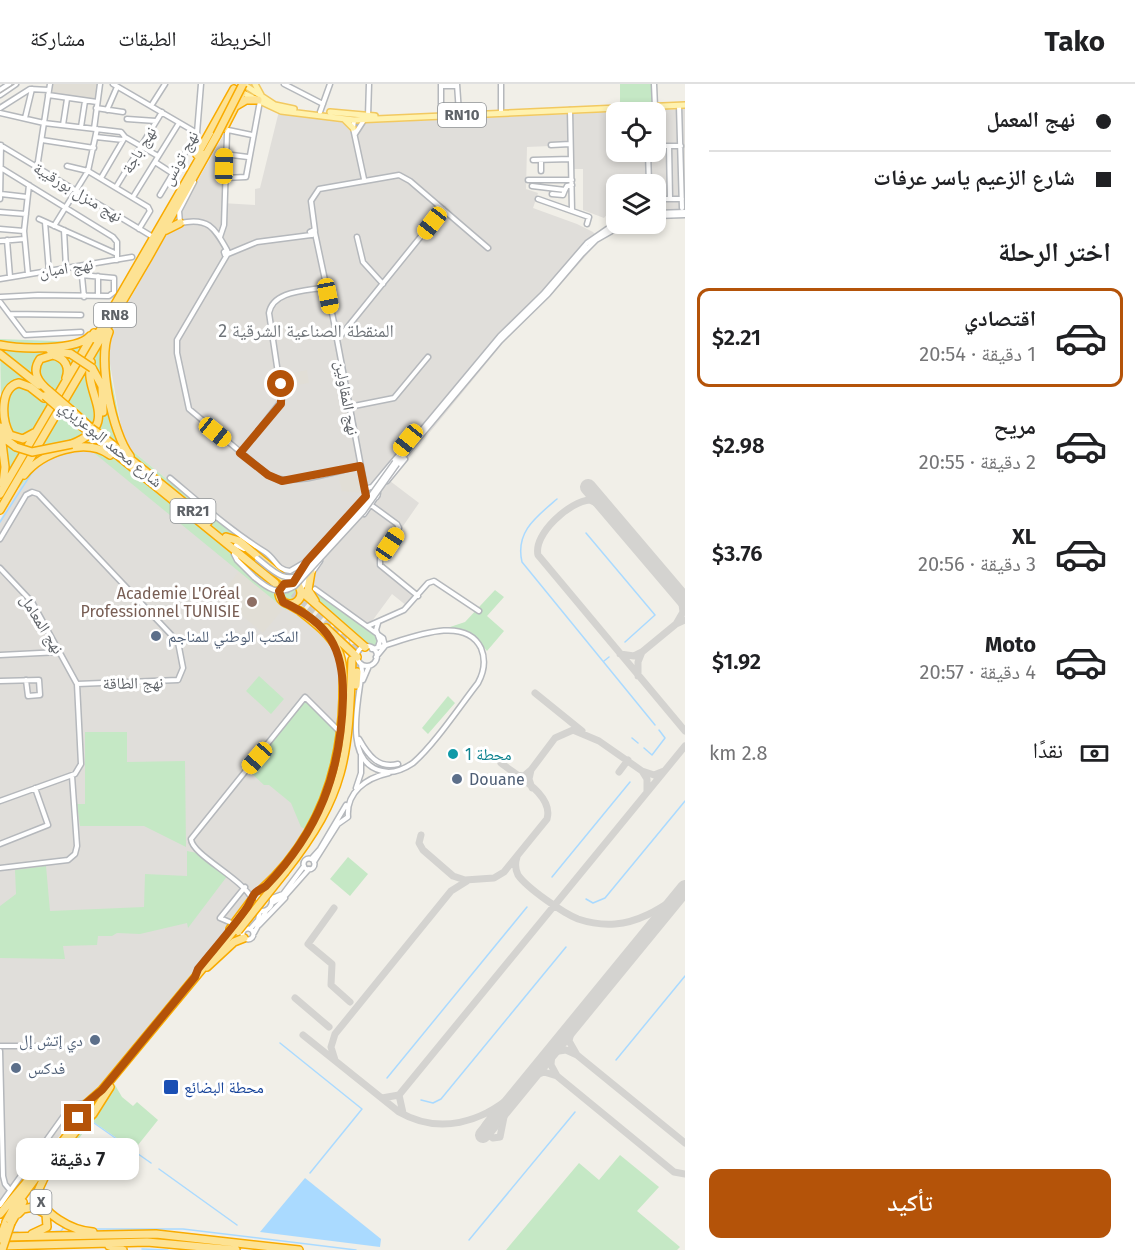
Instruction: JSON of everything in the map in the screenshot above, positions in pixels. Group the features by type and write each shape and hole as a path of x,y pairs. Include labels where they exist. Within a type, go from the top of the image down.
{"highway":[{"path":"182,193 228,99 239,85"},
{"name":"RN8","path":"0,510 162,233 239,85"},
{"path":"204,164 227,128 242,93"},
{"path":"236,106 246,100 260,100"},
{"name":"RN8","path":"0,503 153,237 204,164"},
{"path":"162,233 180,224"},
{"name":"RN8","path":"0,492 94,332 135,268"},
{"path":"111,322 103,355 118,435 130,456 148,478"},
{"path":"0,346 71,346 85,342 94,332"},
{"path":"0,401 6,436 15,447 32,452 72,444 88,434 98,419 100,407 90,386 88,373 104,333"},
{"path":"0,346 71,354 92,368 100,380 104,393 101,418 88,438 37,461 10,492"},
{"path":"46,394 39,382 36,366 40,359 53,355 63,359 68,370 59,393"},
{"name":"شارع محمد البوعزيزي","path":"0,356 276,581 236,545 223,537"},
{"path":"46,394 25,384 16,383 6,390 3,405 8,430 17,439 31,436 46,416"},
{"path":"0,427 5,467 0,492"},
{"path":"62,451 88,446 99,448 148,478"},
{"path":"223,537 240,541 263,558 300,591 372,648"},
{"name":"شارع محمد البوعزيزي","path":"223,537 234,554 279,591"},
{"path":"263,558 276,566"},
{"path":"311,572 308,586 311,596 344,626"},
{"path":"291,582 282,585 279,591 281,600 323,626 357,660 347,745 340,779"},
{"path":"288,604 298,601 300,591"},
{"path":"259,891 315,821 333,778 342,734 343,675 339,654 331,639 300,610"},
{"path":"284,871 321,817 338,771 345,734 346,675 340,647"},
{"path":"309,862 306,853 327,820 349,755 357,672"},
{"path":"81,1113 86,1103 102,1090 312,838 332,802"},
{"path":"234,929 252,900"},
{"name":"X","path":"2,1250 10,1221 54,1161 207,968 234,929"},
{"path":"207,968 234,942 244,938"},
{"name":"X","path":"0,1238 58,1145 81,1113"},
{"name":"X","path":"0,1214 58,1145"},
{"name":"X","path":"54,1161 39,1186 39,1197 44,1206 77,1229 117,1235"},
{"path":"10,1221 27,1208 38,1207 46,1214 48,1225 43,1230 22,1236"},
{"path":"0,1238 156,1234 299,1250"},
{"path":"135,1250 147,1242"},
{"path":"0,1246 147,1242 236,1250"},
{"path":"77,1243 89,1246 114,1246 123,1250"}],"main road":[{"path":"255,84 260,100"},
{"path":"239,85 242,93"},
{"name":"RN10","path":"239,85 260,100 285,112 354,120 606,107"},
{"name":"RN10","path":"239,85 242,93 283,108 366,118"},
{"name":"RN10","path":"666,105 683,105"},
{"name":"RN10","path":"441,115 459,112 606,108"},
{"path":"339,117 352,128"}],"street":[{"path":"0,90 9,84"},
{"path":"0,95 16,84"},
{"path":"37,168 50,84"},
{"path":"54,226 88,171 96,137 96,108 100,84"},
{"path":"151,106 165,84"},
{"name":"نهج تونس","path":"160,195 197,133 201,84"},
{"path":"284,84 322,104"},
{"path":"320,112 330,84"},
{"path":"355,134 366,118 369,84"},
{"path":"501,84 501,111"},
{"path":"654,84 655,102"},
{"path":"107,110 115,85 197,133"},
{"path":"441,115 441,85 457,85 459,112"},
{"path":"25,118 32,88"},
{"path":"0,108 32,88 67,99 97,102"},
{"path":"63,125 67,99"},
{"path":"224,178 245,178 260,100"},
{"path":"81,127 85,101"},
{"path":"666,213 684,211 681,146 683,105"},
{"path":"96,108 123,112"},
{"path":"570,110 572,211"},
{"name":"نهج باجة","path":"116,187 162,112"},
{"path":"0,113 44,123 121,132 124,139"},
{"path":"127,119 157,121"},
{"path":"354,120 352,128 364,179"},
{"path":"133,197 179,123"},
{"path":"221,240 224,229 224,154 227,128 252,135"},
{"path":"96,137 124,139 158,156"},
{"path":"100,178 124,139"},
{"path":"42,140 94,148"},
{"path":"551,145 570,144"},
{"path":"670,200 669,146 681,146"},
{"path":"1,147 1,197 27,197"},
{"name":"نهج منزل بورقيبة","path":"1,147 153,237"},
{"path":"224,154 248,157"},
{"path":"533,160 571,159"},
{"path":"541,160 541,171"},
{"path":"155,162 172,173"},
{"path":"204,164 179,211 180,224 196,220 204,222 221,240 226,253"},
{"path":"67,166 88,171 150,209 139,229"},
{"path":"1,168 117,242 117,260"},
{"path":"443,209 346,329 339,333 334,324 318,243 313,233 314,219 311,201 315,191 364,179 403,176 443,209 488,248"},
{"path":"528,180 572,180"},
{"path":"28,274 24,231 29,185"},
{"path":"552,194 563,195 567,185 573,185"},
{"path":"532,186 565,190"},
{"path":"538,199 589,217 587,224"},
{"path":"666,200 682,199"},
{"path":"0,212 26,214"},
{"path":"39,219 117,254"},
{"path":"45,222 48,272"},
{"path":"0,230 24,231"},
{"path":"64,230 66,268"},
{"path":"300,591 311,572 371,505 422,432 500,336 543,294 580,251 606,230"},
{"path":"313,233 257,242 226,253 180,335 177,353 189,409 268,475 282,481 360,466"},
{"path":"170,478 248,543 281,577 295,578 302,574 362,508 396,463 500,341 548,294 588,247 606,233"},
{"path":"357,237 363,262 383,284"},
{"path":"0,241 24,239"},
{"path":"7,240 10,277"},
{"path":"0,254 8,253"},
{"name":"نهج امبان","path":"0,279 132,257"},
{"path":"81,266 84,297"},
{"path":"0,297 109,296 115,289 115,279 81,275"},
{"path":"98,276 98,296"},
{"path":"240,453 282,400 268,313 271,305 280,297 327,287"},
{"path":"0,302 25,335 81,332"},
{"path":"10,314 81,315"},
{"name":"نهج المقاولين","path":"339,333 338,349 366,495"},
{"path":"349,407 394,398 428,357"},
{"path":"291,582 366,495 408,440 422,432"},
{"path":"234,554 254,577 276,591 282,592 295,586 370,503 396,463"},
{"path":"363,483 377,489 377,496"},
{"name":"نهج الطاقة","path":"0,539 29,493 38,494 175,637 180,647 183,671 178,680 77,684"},
{"path":"366,495 377,496"},
{"path":"371,505 398,524 399,528 381,556 380,565 418,596"},
{"path":"236,545 263,558"},
{"path":"276,566 290,571 307,561"},
{"name":"نهج المعامل","path":"0,568 32,602 77,684"},
{"path":"368,626 404,610 428,583 437,582 479,611"},
{"path":"315,589 376,632 383,638 385,646"},
{"path":"372,648 380,641 376,632 378,622"},
{"path":"259,926 272,901 283,894 338,824 348,817 348,806 360,786 371,778 408,766 417,759 461,705 481,678 484,663 481,648 470,635 457,631 438,631 385,646 359,650 357,660 361,684"},
{"path":"326,841 359,782 360,751 356,715 361,684 369,666 385,646"},
{"path":"372,648 376,657"},
{"path":"0,655 60,652"},
{"path":"357,660 369,666"},
{"path":"0,681 26,680 40,680 40,695 28,696 26,680"},
{"path":"0,801 78,773 81,764 77,684"},
{"path":"266,910 260,911 253,906 245,887 192,844 192,836 305,698 333,722 342,734"},
{"path":"333,722 342,722"},
{"path":"357,736 375,761 386,765 398,764"},
{"path":"360,751 371,766 393,772"},
{"path":"0,868 68,860 74,856 77,846 72,776"},
{"path":"0,844 48,825 35,788"},
{"path":"260,911 251,931 250,939 244,938 243,932 251,931 259,926 309,869 314,867 309,862"},
{"path":"309,862 309,869"},
{"path":"245,887 268,892 272,901"},
{"path":"222,920 220,918 245,887"},
{"path":"252,900 259,891"},
{"path":"272,901 289,892"},
{"path":"222,920 234,929"},
{"path":"222,920 234,929"},
{"path":"0,1046 60,1046"},
{"path":"0,1051 3,1176 10,1190"},
{"path":"1,1204 66,1113 74,1105 86,1103"},
{"path":"66,1113 73,1108 81,1113"},
{"path":"3,1176 8,1182 14,1184"}],"shaded area":[{"path":"53,84 98,84 95,101 52,94"},
{"path":"685,109 685,210 666,211 666,174 606,174 606,216 604,218 583,210 583,169 574,169 573,145 527,147 526,189 538,193 533,208 577,224 593,232 600,240 553,293 503,343 390,481 419,503 376,565 415,597 407,606 392,594 367,628 318,593 288,579 124,444 106,341 223,136 222,203 255,205 255,189 260,188 279,111 368,123 606,112 606,162 666,162 666,110"},
{"path":"307,370 309,383 284,387 281,375"},
{"path":"84,448 93,448 317,623 342,657 340,756 307,835 0,1208 0,520 19,488 42,461"},
{"path":"352,473 360,481 362,493 342,491 338,475"},
{"name":"Academie L'Oréal Professionnel TUNISIE","path":"239,571 284,608 263,633 220,597"}],"green space":[{"path":"620,84 652,84 653,102 620,102"},
{"path":"92,330 108,338 111,377 124,444 288,579 318,593 377,635 378,645 374,647 360,641 300,593 286,610 88,448 42,461 19,488 2,478 0,339 81,342"},
{"path":"495,590 504,597 487,616 504,631 487,651 474,636 447,628 465,622"},
{"path":"259,676 284,699 271,714 246,691"},
{"path":"448,696 455,703 428,734 422,728"},
{"path":"306,700 331,722 342,740 336,773 309,828 305,829 301,827 291,803 269,785 264,785 249,771"},
{"path":"85,732 127,732 127,762 185,761 186,847 144,826 80,826 77,804 85,804"},
{"path":"187,851 202,854 228,875 188,928 187,923 140,934 117,933 112,936 98,936 97,945 63,946 65,959 0,958 0,906 16,894 15,870 46,866 50,911 144,907 145,874 187,876"},
{"path":"348,857 368,874 350,896 330,879"},
{"path":"115,1085 122,1097 133,1106 137,1102 158,1120 134,1150 92,1121 46,1182 43,1197 42,1180"},
{"path":"620,1155 659,1187 637,1211 680,1247 677,1250 506,1250 579,1163 599,1180"}],"water":[{"path":"305,1178 381,1239 380,1247 260,1232"}],"waterway":[{"path":"0,522 33,471"},
{"path":"557,499 535,519 524,534 522,562 655,725"},
{"path":"586,533 655,615 625,642"},
{"path":"604,661 609,657"},
{"path":"644,748 652,755 665,738 659,730"},
{"path":"632,738 638,743"},
{"path":"552,877 630,782"},
{"path":"586,899 593,903 605,898 685,801"},
{"path":"387,1078 527,907"},
{"path":"421,1100 433,1103 441,1099 566,947"},
{"path":"616,1060 685,976"},
{"path":"280,1043 362,1109 310,1173"},
{"path":"469,1240 575,1112"},
{"path":"94,1123 151,1163"},
{"path":"159,1169 237,1225"},
{"path":"46,1232 61,1231 64,1227"},
{"path":"95,1229 183,1229 356,1250"},
{"path":"10,1232 18,1232"},
{"path":"142,1249 168,1250"}],"taxiway":[{"path":"605,507 590,500 563,512 541,538 538,555 685,731"},
{"path":"681,596 683,612 676,624 685,620"},
{"path":"642,652 676,624"},
{"path":"620,654 634,656 642,652 638,662 638,676"},
{"path":"535,693 582,731"},
{"path":"531,770 555,738 573,730 599,741 642,771"},
{"path":"399,1095 685,746"},
{"path":"619,772 628,760"},
{"path":"421,835 419,843 423,850 453,876 465,880 494,878 504,872 547,819 548,810 540,794 501,763"},
{"path":"516,775 524,776 531,770 529,779 532,788"},
{"path":"647,791 647,779 642,771 654,775 664,771"},
{"path":"517,857 517,873 529,887 564,911 587,922 610,924 633,921 679,896"},
{"path":"335,1060 331,1047 335,1034 451,891 467,881"},
{"path":"334,908 308,944 332,964 331,985 350,1002"},
{"path":"295,998 329,1027"},
{"path":"531,1077 544,1072 557,1076 551,1065 552,1052 566,1050 577,1055 569,1041 573,1024"},
{"path":"303,1035 399,1112 429,1123 460,1122 489,1112 515,1093 537,1069"},
{"path":"577,1055 685,1143"},
{"path":"557,1076 674,1172 685,1174"},
{"path":"382,1098 399,1095 403,1113"},
{"path":"498,1116 491,1117 485,1125 487,1134 493,1138 500,1137 505,1112 510,1102"}],"runway":[{"path":"588,487 685,601"},
{"path":"483,1135 685,888"}],"tunnel":[{"path":"277,580 340,633 351,651"},
{"path":"350,634 357,653 357,672"}],"tram line":[{"path":"0,93 14,84"}],"place":[{"name":"Academie L'Oréal Professionnel TUNISIE","path":"252,602"},
{"name":"المكتب الوطني للمناجم","path":"156,636"},
{"name":"محطة 1","path":"453,754"},
{"name":"Douane","path":"457,779"},
{"name":"دي إتش إل","path":"95,1040"},
{"name":"فدكس","path":"16,1068"},
{"name":"محطة البضائع","path":"171,1087"}],"district":[{"name":"المنقطة الصناعية الشرقية 2","path":"306,331"}],"route":[{"path":"78,1118 84,1105 102,1090 195,977 198,969 252,901 254,894 266,885 298,846 315,821 333,778 342,734 341,659 331,639 300,610 283,602 279,597 279,591 284,584 293,583 317,549 354,512 366,496 360,466 282,481 272,478 240,453 281,404 283,397 281,384"}]}
